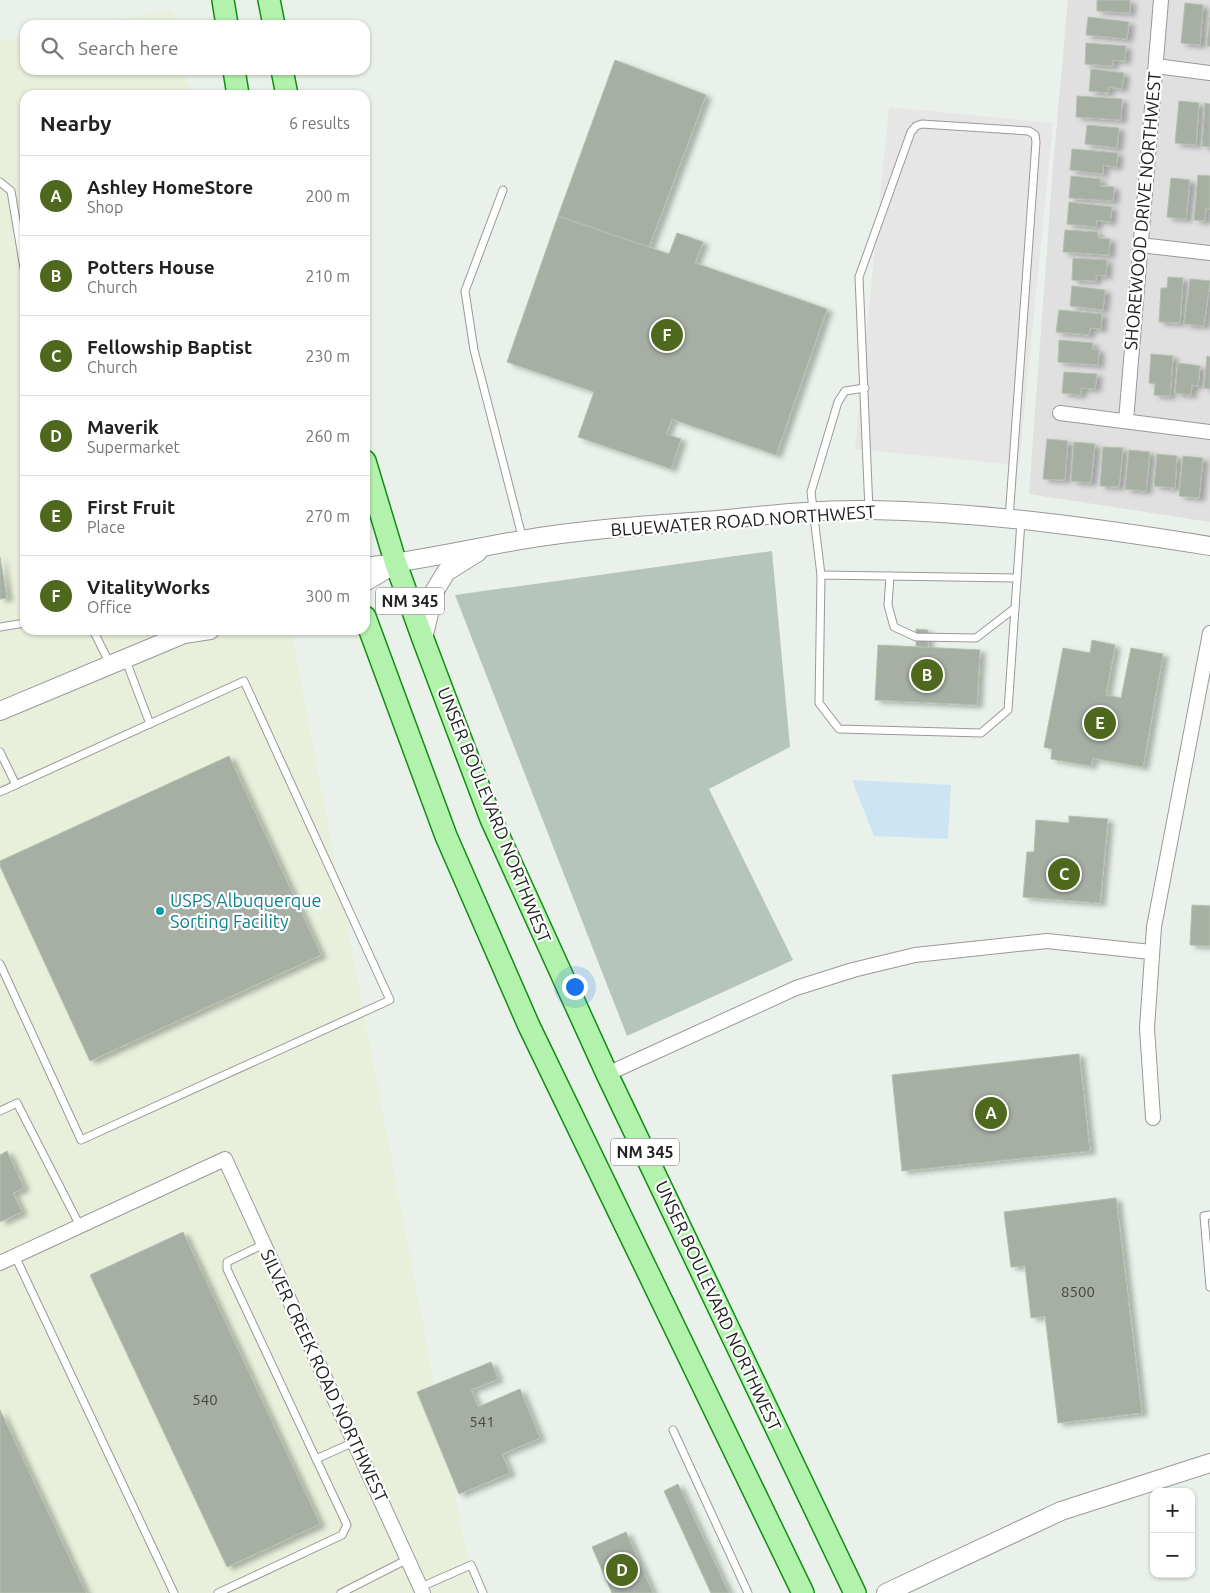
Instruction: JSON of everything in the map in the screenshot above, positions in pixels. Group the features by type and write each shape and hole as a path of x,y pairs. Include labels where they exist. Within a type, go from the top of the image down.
{"main road":[{"path":"223,0 226,20"},
{"path":"269,0 273,20"},
{"path":"235,75 237,90"},
{"path":"283,75 286,90"},
{"name":"UNSER BOULEVARD NORTHWEST","path":"370,478 396,564 491,819 607,1074 855,1593"},
{"name":"NM 345","path":"370,631 446,836 529,1026 803,1593"},
{"path":"785,1593 788,1562"}],"street":[{"name":"SHOREWOOD DRIVE NORTHWEST","path":"1126,421 1161,0"},
{"path":"1156,66 1210,73"},
{"path":"1140,245 1210,253"},
{"path":"1060,413 1210,432"},
{"name":"BLUEWATER ROAD NORTHWEST","path":"370,567 396,564 523,540 640,527 814,512 869,510 1015,520 1129,533 1210,546"},
{"path":"423,639 434,592 446,572 487,547"},
{"name":"BLUEWATER ROAD NORTHWEST","path":"370,579 396,564"},
{"path":"1153,1118 1148,1028 1154,928 1210,633"},
{"path":"0,711 180,635"},
{"path":"607,1074 796,988 853,970 915,955 1047,941 1152,952"},
{"name":"SILVER CREEK ROAD NORTHWEST","path":"80,1226 225,1159 422,1590"},
{"path":"0,1263 80,1226"},
{"path":"886,1593 1061,1511 1210,1462"}],"lane":[{"path":"865,388 845,391 838,402 811,492 820,575 819,703 839,730 981,733 1008,710 1015,608 1015,520 1036,142 1035,135 1029,131 922,124 916,126 911,132 859,277 865,388 869,510"},
{"path":"0,182 11,191 20,244"},
{"path":"503,190 466,291 474,350 523,540"},
{"path":"820,575 1016,578"},
{"path":"890,576 888,605 894,627 916,637 976,638 1015,608"},
{"path":"0,628 20,624"},
{"path":"98,635 118,661 150,724"},
{"path":"0,792 244,681 390,1000 80,1140 0,964"},
{"path":"0,752 16,785"},
{"path":"0,1111 17,1103 80,1226"},
{"path":"1210,1215 1204,1216 1210,1287"},
{"path":"218,1593 342,1535 347,1525 227,1269 227,1262 264,1244"},
{"path":"15,1256 174,1593"},
{"path":"673,1430 748,1593"},
{"path":"316,1460 354,1442"},
{"path":"341,1593 408,1559"},
{"path":"422,1590 471,1565 483,1593"}],"shaded area":[{"path":"1068,0 1210,0 1210,522 1029,494 1053,167"},
{"path":"173,10 175,20 119,20"},
{"path":"20,38 20,75 186,75 189,90 20,90 20,635 292,635 474,1593 0,1593 0,41"},
{"path":"889,107 1053,123 1019,465 855,449"},
{"path":"772,551 790,747 709,789 793,960 627,1036 455,595"},
{"path":"852,780 951,785 948,839 874,836"}],"building":[{"path":"1097,0 1130,0 1130,13 1097,11"},
{"path":"1185,3 1203,5 1200,45 1181,43"},
{"path":"1088,17 1129,22 1127,39 1086,35"},
{"path":"1210,17 1210,46 1207,46"},
{"path":"1086,43 1126,46 1125,61 1113,60 1113,66 1085,64"},
{"path":"615,60 706,95 649,247 558,216"},
{"path":"1091,69 1124,73 1122,89 1109,87 1108,93 1089,91"},
{"path":"1077,96 1122,99 1121,120 1076,117"},
{"path":"1179,101 1199,103 1196,145 1175,143"},
{"path":"1205,103 1210,104 1210,147 1202,146"},
{"path":"1087,125 1119,128 1117,148 1085,144"},
{"path":"1072,149 1118,153 1116,167 1103,165 1103,174 1070,170"},
{"path":"1198,175 1210,176 1210,209 1206,208 1205,221 1194,220"},
{"path":"1071,176 1101,179 1100,186 1114,187 1113,201 1069,198"},
{"path":"1171,178 1190,180 1186,219 1167,217"},
{"path":"1069,202 1112,207 1110,222 1097,220 1096,227 1067,224"},
{"path":"558,216 669,254 677,233 703,242 695,263 827,309 776,455 672,419 666,434 681,439 671,469 578,437 594,392 507,362"},
{"path":"1065,230 1098,232 1098,238 1110,239 1109,255 1063,252"},
{"path":"1073,258 1107,260 1106,276 1096,275 1096,281 1072,280"},
{"path":"1168,277 1183,278 1180,323 1159,322 1161,288 1167,288"},
{"path":"1190,279 1210,281 1204,326 1184,324"},
{"path":"1072,286 1105,290 1103,310 1070,306"},
{"path":"1059,310 1102,314 1101,329 1090,328 1089,335 1056,332"},
{"path":"1059,340 1093,343 1092,349 1099,350 1098,365 1058,362"},
{"path":"1151,354 1173,356 1170,396 1154,395 1155,384 1149,383"},
{"path":"1207,356 1210,357 1210,389 1204,388"},
{"path":"1178,363 1200,366 1198,386 1192,385 1191,395 1175,393"},
{"path":"1064,372 1097,374 1095,389 1081,388 1081,395 1062,393"},
{"path":"1047,439 1068,441 1065,480 1043,479"},
{"path":"1074,442 1095,444 1091,483 1071,481"},
{"path":"1103,447 1123,448 1119,487 1100,486"},
{"path":"1129,450 1150,452 1146,491 1125,489"},
{"path":"1157,454 1177,456 1175,488 1154,486"},
{"path":"1183,456 1203,458 1199,498 1179,496"},
{"path":"0,557 7,598 0,599"},
{"path":"916,629 928,630 928,647 916,646"},
{"path":"1092,640 1115,645 1106,695 1121,698 1131,648 1163,654 1143,767 1093,758 1091,766 1051,759 1052,749 1044,747 1063,648 1090,653"},
{"path":"878,645 980,650 977,705 875,700"},
{"name":"USPS Albuquerque Sorting Facility","path":"229,756 321,955 90,1061 0,866 0,861"},
{"path":"1069,816 1108,819 1100,903 1023,897 1027,852 1034,852 1036,820 1069,823"},
{"path":"1192,905 1210,906 1210,946 1190,945"},
{"path":"1079,1054 1090,1151 902,1171 892,1075"},
{"path":"7,1151 24,1188 13,1193 22,1212 0,1222 0,1155"},
{"path":"1116,1198 1142,1413 1058,1423 1045,1316 1031,1318 1025,1266 1011,1267 1004,1212"},
{"path":"183,1232 320,1524 227,1567 90,1275"},
{"path":"491,1362 498,1379 471,1390 478,1407 520,1389 540,1438 502,1454 510,1473 459,1494 417,1392"},
{"path":"0,1410 86,1593 0,1593"},
{"path":"678,1484 729,1593 711,1593 664,1491"},
{"path":"626,1532 653,1593 612,1593 592,1547"}],"place":[{"name":"VitalityWorks","path":"667,335"},
{"name":"Potters House","path":"927,675"},
{"name":"First Fruit","path":"1100,723"},
{"name":"Fellowship Baptist","path":"1064,874"},
{"name":"USPS Albuquerque Sorting Facility","path":"160,911"},
{"name":"Ashley HomeStore","path":"991,1113"},
{"name":"Maverik","path":"622,1570"}]}
